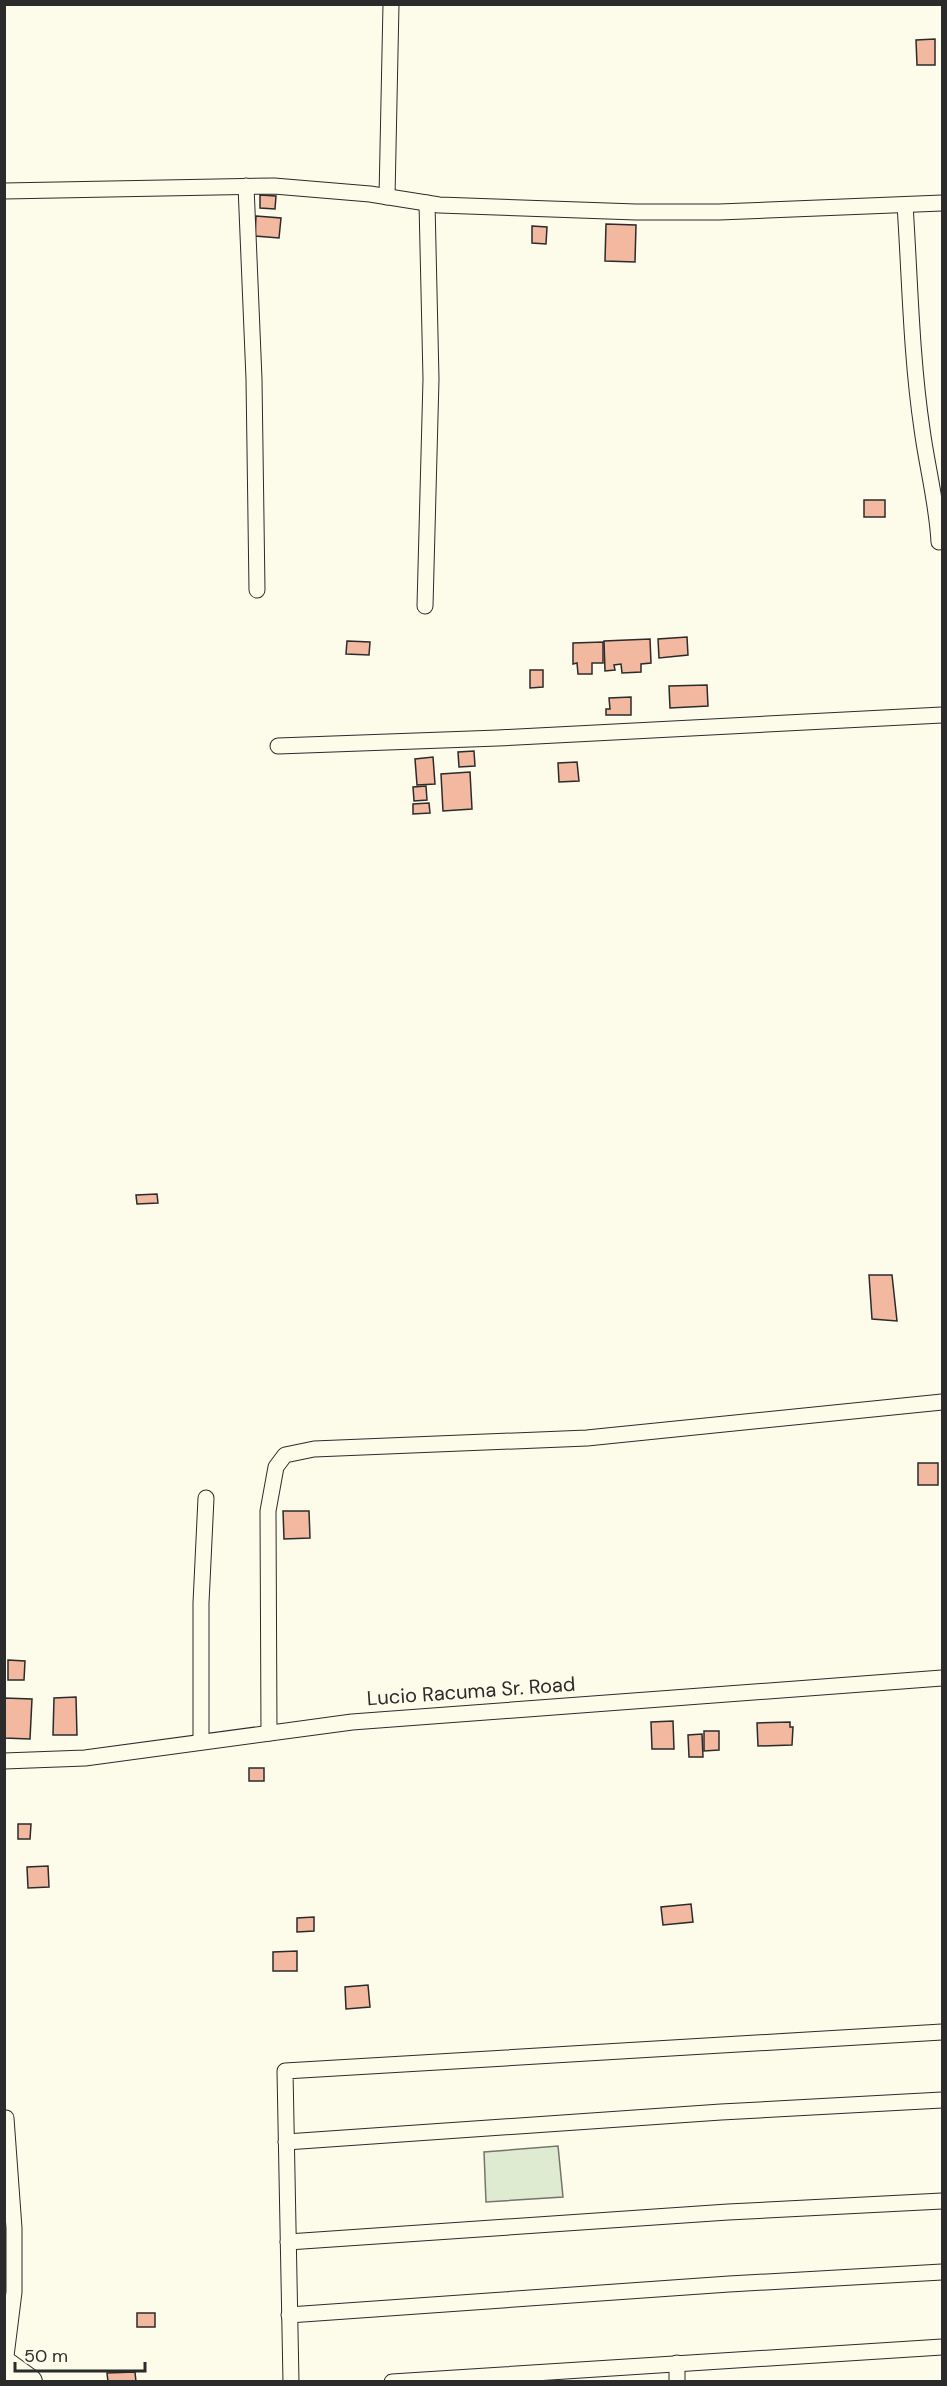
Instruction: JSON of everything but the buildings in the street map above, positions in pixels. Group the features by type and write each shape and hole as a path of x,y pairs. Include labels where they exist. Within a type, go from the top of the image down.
{"main road":[{"path":"5,2364 29,2382"}],"street":[{"path":"387,196 391,4"},
{"path":"246,186 254,379 257,590"},
{"path":"4,190 274,186 387,196 427,203 636,212 719,212 942,203"},
{"path":"425,606 431,379 427,203"},
{"path":"905,205 917,388 922,429 938,513 939,542"},
{"path":"278,746 498,738 942,715"},
{"path":"268,1733 268,1512 276,1467 285,1455 314,1449 587,1438 942,1402"},
{"path":"201,1742 201,1624 206,1498"},
{"name":"Lucio Racuma Sr. Road","path":"4,1761 85,1758 352,1722 434,1714 942,1678"},
{"path":"291,2382 285,2072 942,2032"},
{"path":"286,2142 721,2112 942,2100"},
{"path":"5,2364 14,2292 14,2228 6,2118"},
{"path":"288,2242 728,2212 942,2201"},
{"path":"289,2315 717,2285 942,2272"},
{"path":"392,2382 578,2376 677,2364 942,2347"},
{"path":"677,2364 677,2382"}],"green space":[{"path":"558,2146 563,2197 486,2202 484,2152"}]}
